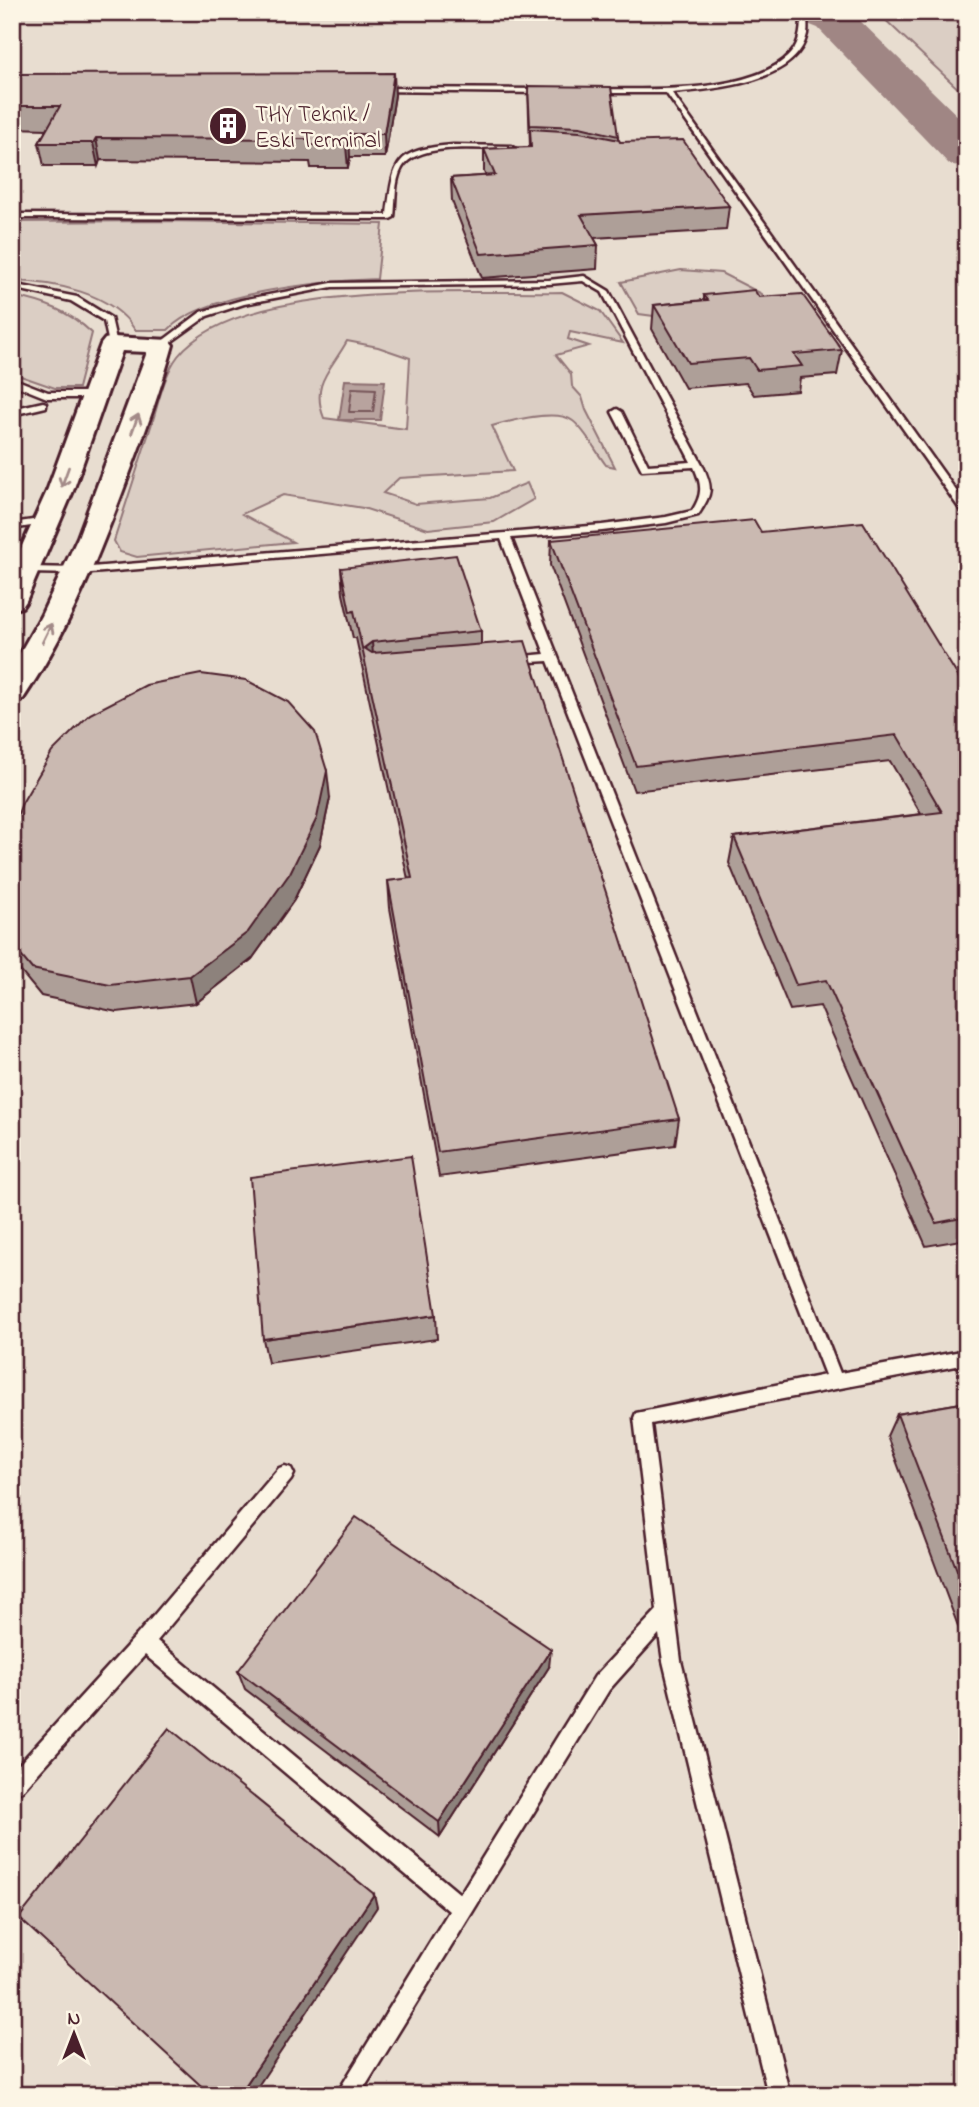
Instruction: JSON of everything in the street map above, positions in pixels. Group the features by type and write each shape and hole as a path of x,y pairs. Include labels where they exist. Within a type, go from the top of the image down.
{"street":[{"path":"12,601 28,570 113,344 161,345 153,374 79,571 38,652 12,692"}],"lane":[{"path":"585,91 668,91 738,82 786,63 803,42 804,12"},
{"path":"361,90 557,91"},
{"path":"668,91 967,513"},
{"path":"12,216 390,217 397,171 402,162 417,153 441,148 521,148"},
{"path":"28,570 79,571 653,522 695,513 705,499 708,486 605,291 584,278 549,282 332,285 242,302 204,314 161,345"},
{"path":"12,286 74,299 108,320 113,344"},
{"path":"12,381 45,400"},
{"path":"12,412 45,400 93,400"},
{"path":"617,412 645,468 696,464"},
{"path":"12,526 47,521"},
{"path":"505,536 835,1381"},
{"path":"497,662 552,657"},
{"path":"779,2095 672,1661 642,1418 967,1357"},
{"path":"15,1784 144,1642 285,1474"},
{"path":"347,2095 602,1683 667,1612"},
{"path":"144,1642 463,1909"}],"shaded area":[{"path":"12,12 967,12 967,2095 12,2095"},
{"path":"877,12 967,12 967,97"},
{"path":"12,222 383,224 377,279 298,286 237,298 185,317 168,330 135,330 112,306 81,292 46,284 12,281"},
{"path":"681,270 721,273 762,294 764,310 676,319 639,314 621,282"},
{"path":"562,292 600,311 623,343 570,332 568,339 589,346 556,355 571,374 572,386 582,397 615,467 606,465 578,425 566,417 521,419 492,426 513,471 399,478 383,493 416,504 490,498 527,483 534,499 494,522 428,529 363,508 283,495 242,514 293,542 137,557 120,552 114,541 166,378 178,356 208,331 251,313 302,302 416,293","holes":["347,341 378,347 410,358 406,429 324,418 320,406 321,386"]},
{"path":"12,296 55,308 92,333 78,388 55,388 12,373"}],"water":[{"path":"345,380 385,381 380,420 339,420"}],"building":[{"name":"THY Teknik / Eski Terminal","path":"394,73 384,134 349,134 346,146 309,145 311,139 96,138 93,143 39,143 60,106 12,106 12,74"},
{"path":"528,86 611,87 618,136 580,127 530,125"},
{"path":"530,129 580,132 620,142 683,140 729,206 581,215 598,245 481,254 451,178 495,175 484,149 531,147"},
{"path":"754,290 759,297 802,294 842,350 794,354 802,366 757,370 749,358 688,363 654,305 708,300 704,295"},
{"path":"754,520 761,532 863,522 967,691 967,1074 964,1074 967,1080 967,1217 936,1223 826,980 796,985 734,837 942,812 897,735 636,766 551,540"},
{"path":"456,555 481,631 372,642 364,648 372,653 525,641 679,1119 438,1152 388,881 412,878 354,611 350,612 341,568"},
{"path":"201,674 246,680 288,702 315,732 327,771 317,818 290,873 248,932 190,976 110,985 32,969 12,945 12,831 22,803 52,752 90,714 146,685"},
{"path":"411,1156 436,1315 263,1339 250,1177"},
{"path":"967,1402 967,1596 897,1414"},
{"path":"356,1517 551,1649 439,1822 238,1671"},
{"path":"169,1728 374,1894 239,2095 211,2095 19,1918"}],"taxiway":[{"path":"815,12 833,19 967,153"}],"place":[{"name":"THY Teknik / Eski Terminal","path":"228,126"}]}
